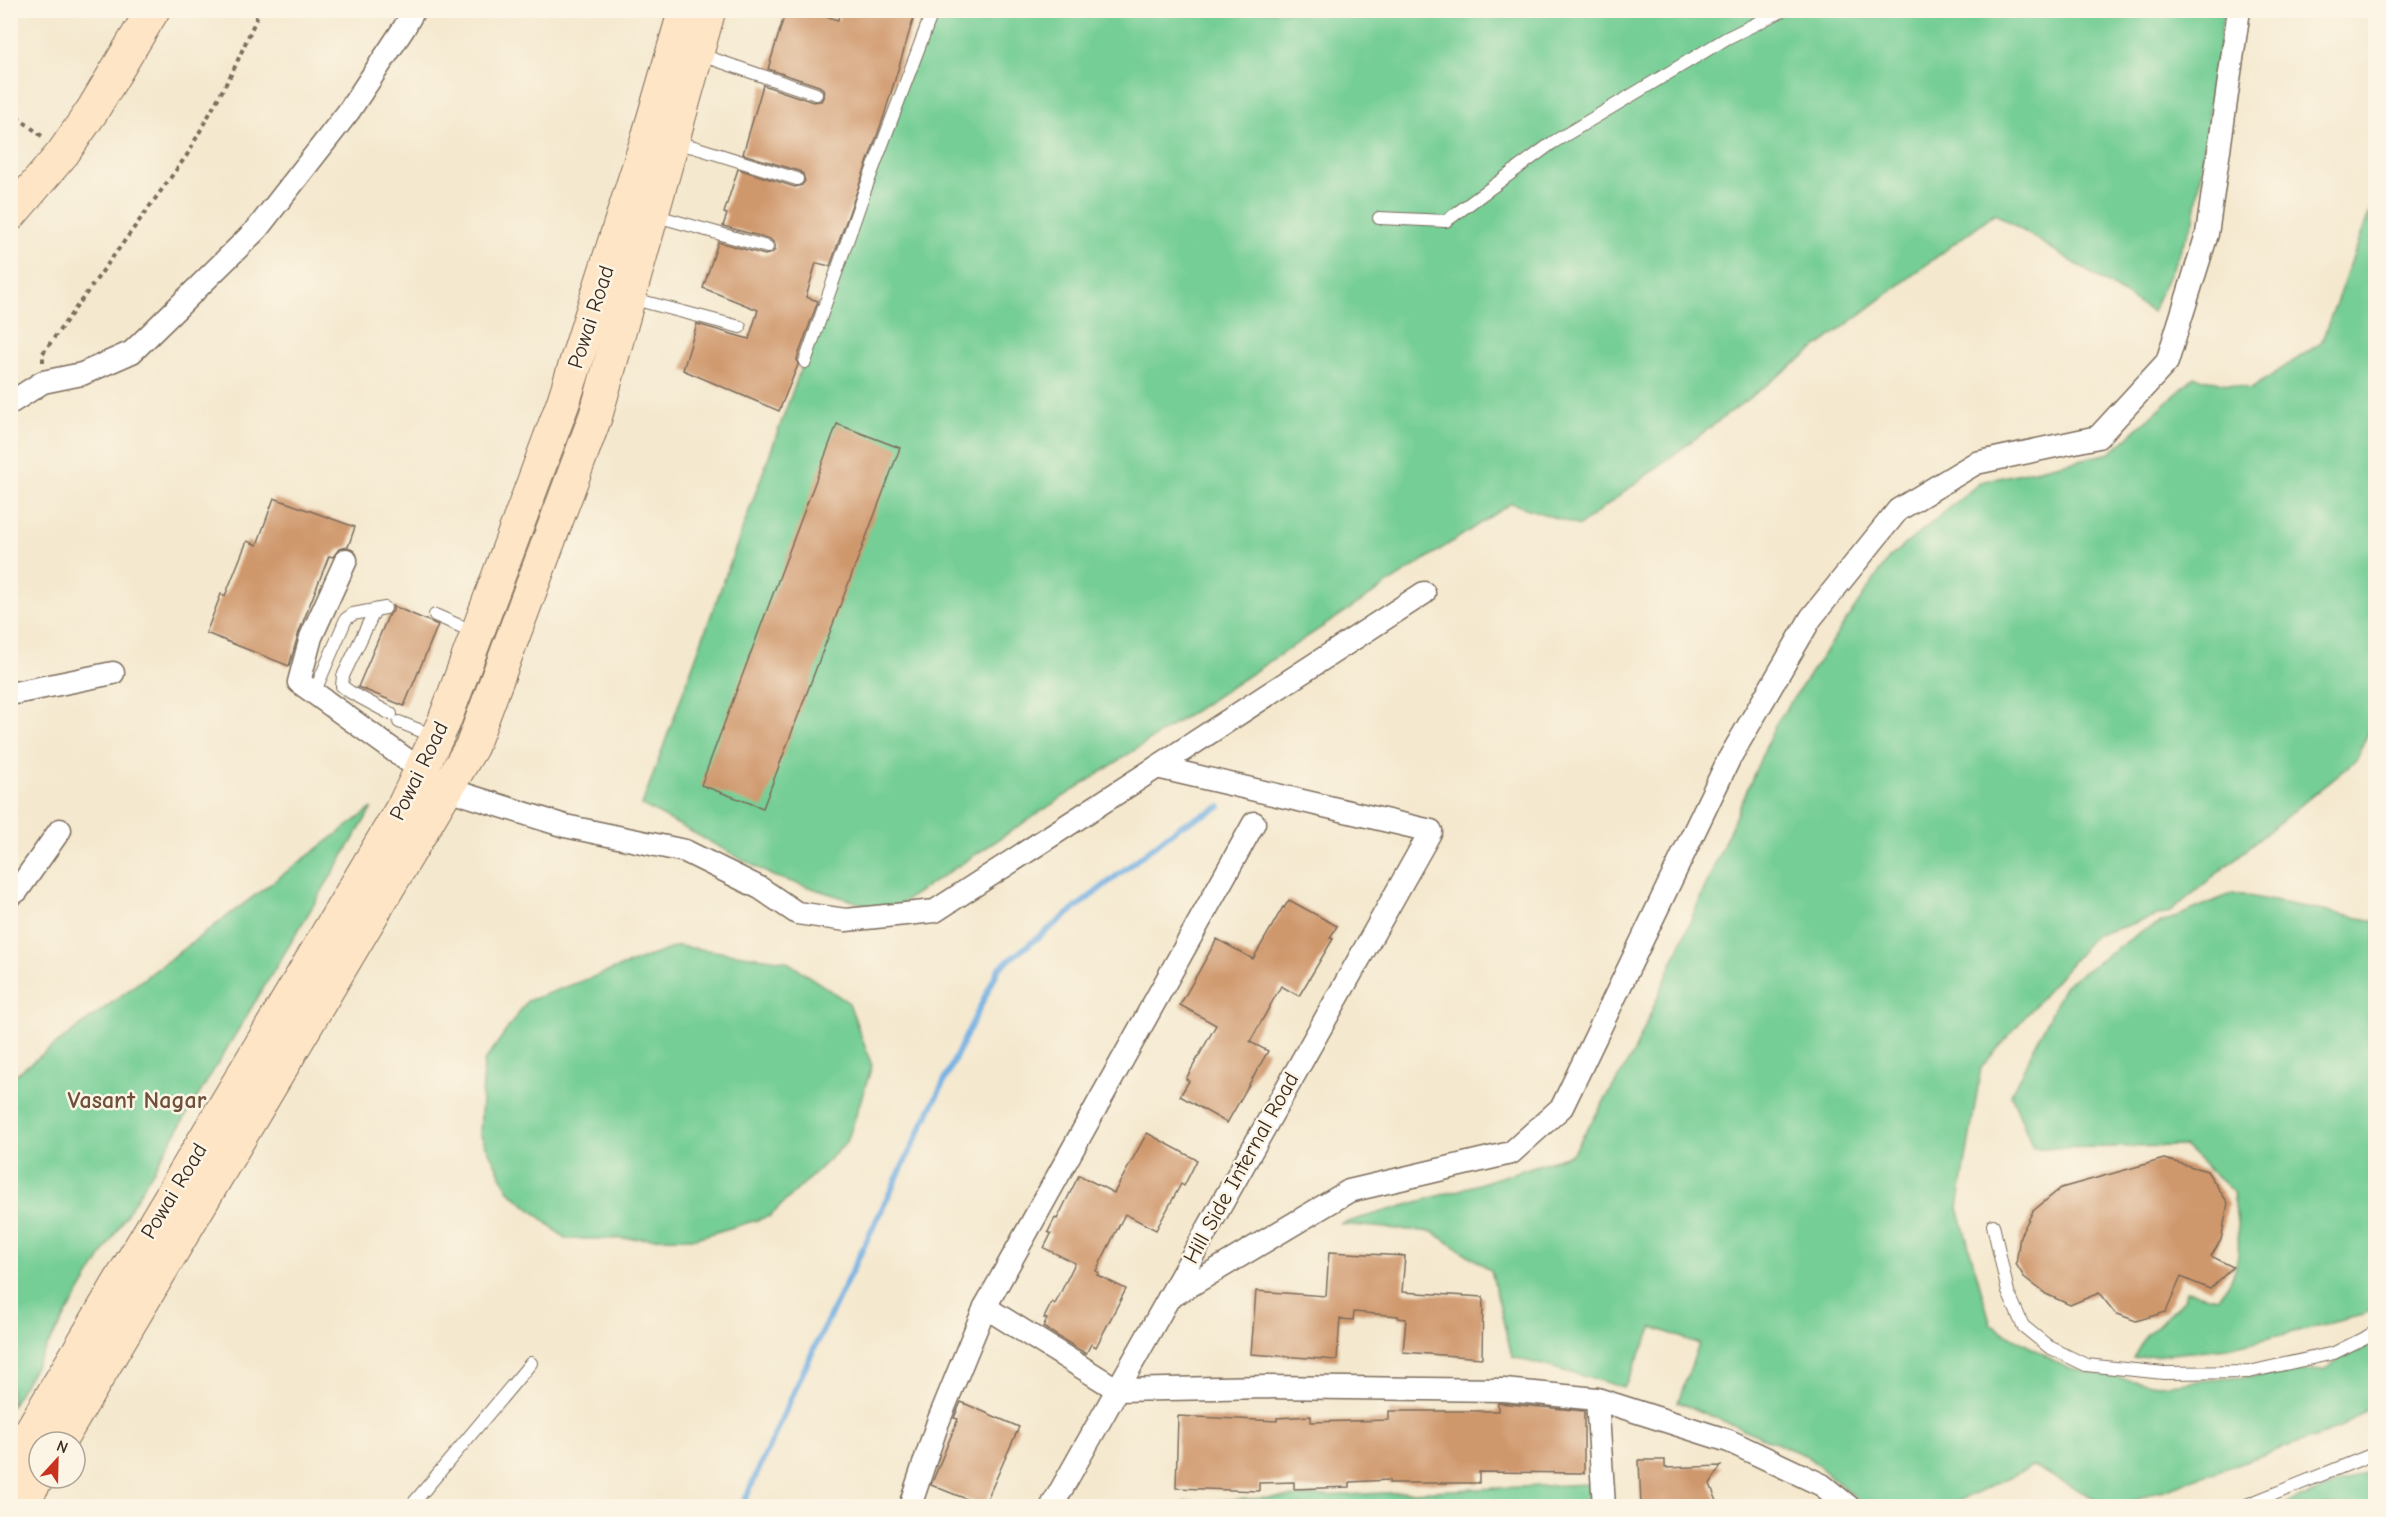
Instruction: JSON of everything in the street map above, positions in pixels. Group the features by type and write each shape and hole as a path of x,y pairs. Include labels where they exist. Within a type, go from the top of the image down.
{"main road":[{"path":"10,215 63,153 92,111 153,10"},
{"name":"Powai Road","path":"10,1466 290,1025 447,789 472,746 587,437 628,298 652,215 660,140 685,10"},
{"name":"Powai Road","path":"66,1430 290,1025 437,738 660,140 697,54 709,10"},
{"path":"20,1506 30,1490"}],"street":[{"path":"10,403 43,382 82,374 132,352 257,229 349,111 414,10"},
{"path":"1167,1300 1349,1191 1511,1153 1562,1107 1729,759 1811,618 1898,510 1976,463 2098,437 2167,362 2207,234 2239,10"},
{"path":"346,560 310,637 299,682 420,771 447,789 565,826 685,851 760,888 797,913 846,920 935,911 1424,593"},
{"path":"10,694 114,673"},
{"name":"Hill Side Internal Road","path":"1052,1506 1431,831 1157,767"},
{"path":"910,1506 938,1422 985,1307 1254,823"},
{"path":"10,895 17,891 60,830"},
{"path":"985,1307 1118,1390 1267,1387 1504,1390 1597,1399 1729,1441 1822,1485 1848,1506"},
{"path":"1597,1399 1604,1506"}],"lane":[{"path":"805,362 865,190 933,10"},
{"path":"1379,218 1446,221 1552,143 1727,38 1784,10"},
{"path":"697,54 816,94"},
{"path":"660,140 694,147 797,178"},
{"path":"652,215 767,247"},
{"path":"628,298 740,327"},
{"path":"314,693 346,619 353,614 380,609 343,676 342,686 395,718 437,738"},
{"path":"435,615 477,634"},
{"path":"1993,1225 2008,1292 2023,1326 2049,1347 2086,1365 2164,1373 2249,1372 2334,1353 2376,1332"},
{"path":"411,1506 531,1364"},
{"path":"2244,1506 2376,1453"}],"path":[{"path":"10,14 13,10"},
{"path":"43,382 43,353 187,155 233,71 260,10"},
{"path":"10,111 63,153"}],"green space":[{"path":"931,11 2224,11 2194,220 2152,312 1995,213 1579,526 1511,503 888,912 773,876 642,805"},
{"path":"2375,205 2375,716 2357,759 2170,912 2094,936 1981,1068 1958,1208 1991,1325 2069,1369 2157,1385 2326,1369 2375,1336 2375,1402 2340,1428 2118,1506 2109,1506 2033,1466 1948,1506 1865,1506 1807,1456 1678,1402 1699,1344 1653,1327 1624,1387 1512,1357 1491,1270 1433,1232 1340,1224 1466,1188 1572,1154 1633,1054 1775,725 1889,558 1981,482 2110,453 2195,377 2251,389 2321,343 2372,206"},
{"path":"372,808 11,1406 11,1078"},
{"path":"2233,893 2375,921 2375,1306 2363,1315 2228,1348 2133,1358 2146,1336 2184,1300 2186,1291 2217,1298 2227,1286 2237,1262 2238,1248 2233,1192 2184,1146 2033,1148 2011,1094 2065,985 2142,931"},
{"path":"678,946 786,961 849,1003 872,1066 847,1142 770,1216 696,1238 566,1239 509,1191 480,1134 484,1062 527,1001"},
{"path":"2375,1469 2375,1506 2280,1506"},
{"path":"1588,1484 1588,1506 1184,1506 1184,1502"}],"building":[{"path":"786,10 807,10 838,20 840,10 916,10 884,116 830,266 816,263 806,297 818,301 797,359 798,365 779,411 683,370 697,324 749,339 758,310 703,288 718,242 765,255 775,250 775,244 770,239 723,226 727,214 724,213 738,169 795,187 802,185 805,181 803,174 799,171 743,154 763,85 813,102 821,101 824,96 823,89 819,86 768,69"},
{"path":"837,424 900,448 763,808 701,785"},
{"path":"274,498 355,527 348,547 339,549 333,557 329,556 299,632 289,666 206,633 221,594 225,596 247,541 257,545"},
{"path":"393,606 438,625 404,706 358,687 388,616 393,611"},
{"path":"1289,900 1337,926 1330,938 1333,939 1299,996 1281,986 1250,1042 1268,1051 1227,1123 1180,1096 1189,1081 1186,1079 1216,1025 1180,1005 1217,939 1253,959"},
{"path":"1147,1133 1197,1160 1184,1186 1181,1184 1156,1230 1125,1214 1096,1271 1099,1273 1097,1275 1126,1289 1096,1347 1091,1344 1086,1354 1043,1327 1047,1319 1044,1318 1052,1302 1055,1304 1075,1263 1044,1248 1051,1234 1048,1232 1079,1175 1114,1193"},
{"path":"2164,1159 2207,1171 2228,1203 2221,1240 2211,1256 2233,1267 2210,1289 2181,1277 2166,1312 2136,1321 2115,1313 2099,1293 2070,1305 2046,1294 2024,1277 2016,1264 2020,1236 2033,1211 2061,1188"},
{"path":"1329,1252 1405,1256 1402,1292 1483,1297 1482,1358 1403,1352 1406,1319 1398,1318 1398,1316 1354,1312 1353,1320 1340,1319 1337,1360 1251,1354 1256,1291 1326,1296"},
{"path":"961,1402 1019,1427 984,1506 931,1485 958,1419 954,1418"},
{"path":"1498,1403 1584,1411 1584,1473 1479,1472 1479,1483 1389,1483 1389,1480 1350,1482 1350,1487 1294,1489 1294,1482 1259,1483 1259,1491 1176,1488 1178,1416 1277,1421 1277,1418 1311,1416 1311,1422 1389,1420 1389,1411 1498,1411"},
{"path":"1639,1460 1665,1460 1665,1468 1721,1466 1710,1484 1719,1506 1641,1506"}],"waterway":[{"path":"742,1506 809,1359 999,968 1180,826 1220,807"}],"district":[{"name":"Vasant Nagar","path":"137,1100"}]}
